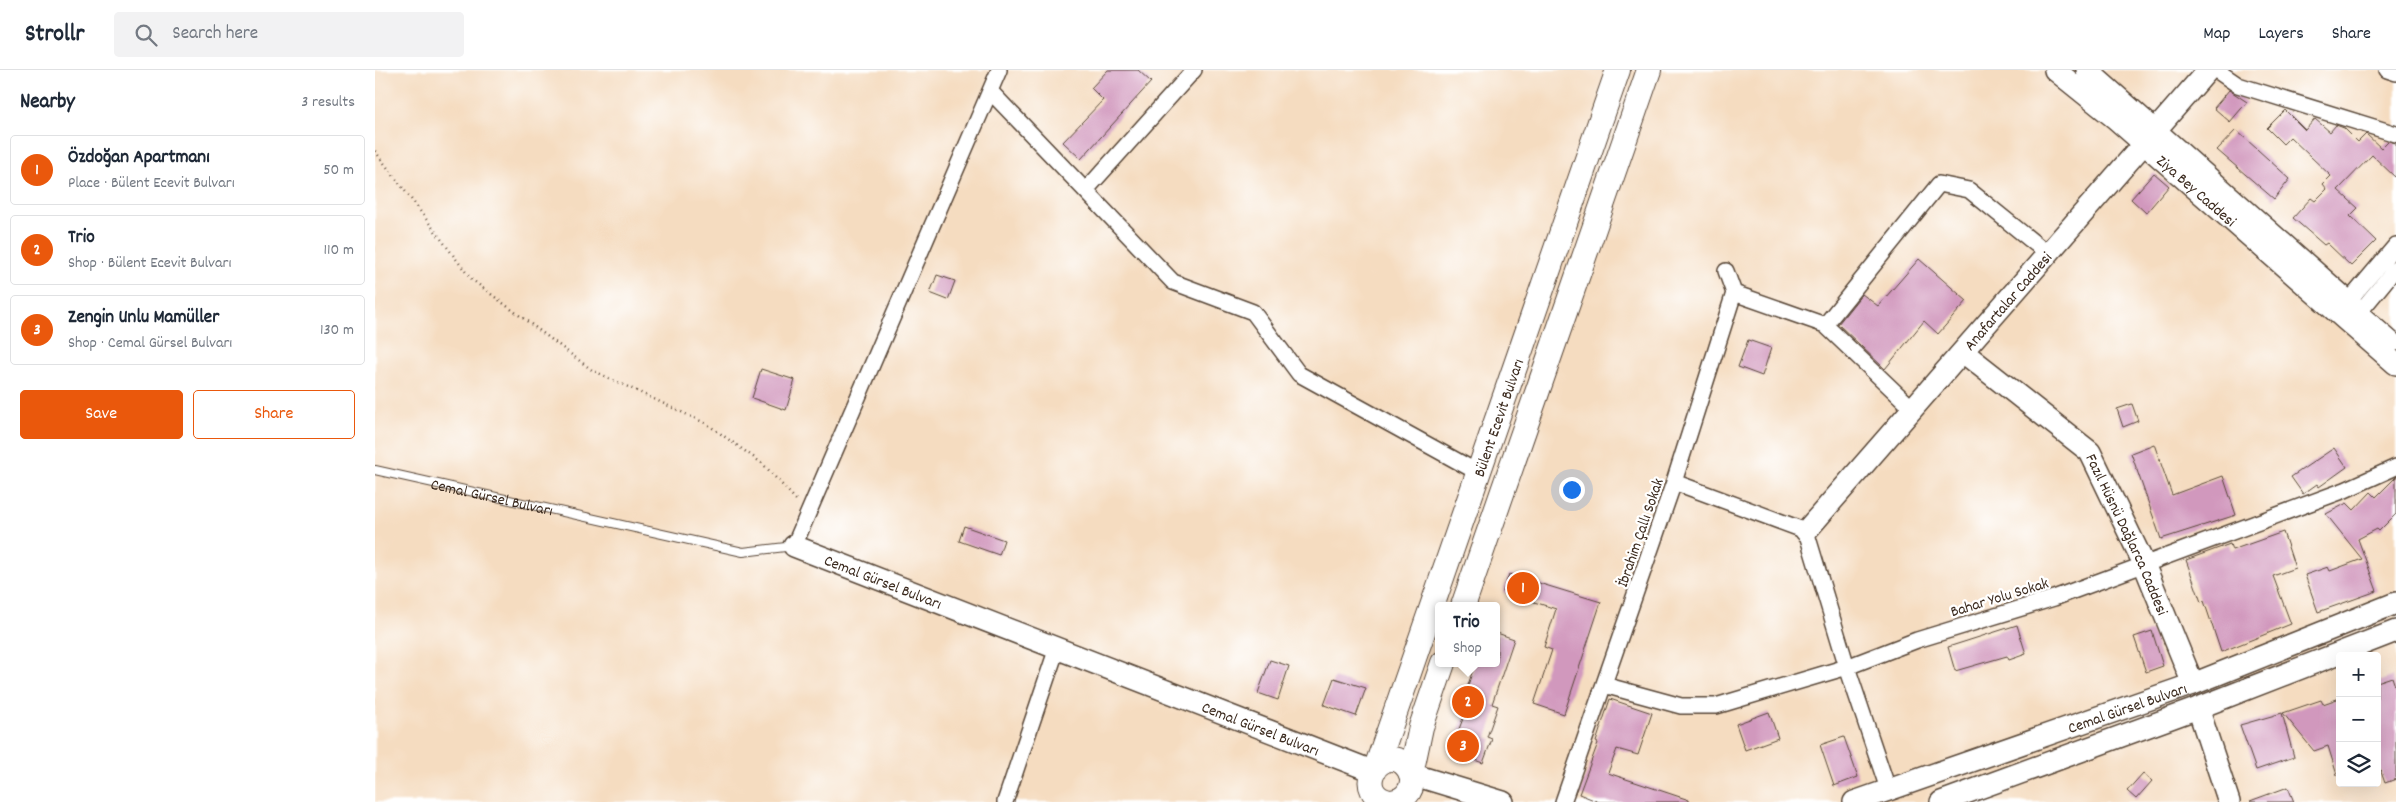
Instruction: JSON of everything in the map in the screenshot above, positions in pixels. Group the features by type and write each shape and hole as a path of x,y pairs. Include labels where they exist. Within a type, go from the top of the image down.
{"main road":[{"name":"Bülent Ecevit Bulvarı","path":"1371,781 1618,70"},
{"path":"1464,602 1649,70"},
{"path":"1411,774 1403,763 1389,760 1371,781 1377,797 1400,801 1411,788 1411,774 1421,727 1442,667"}],"street":[{"path":"794,546 999,70"},
{"path":"1086,190 1194,70"},
{"name":"Ziya Bey Caddesi","path":"2055,70 2149,137 2349,312 2396,364"},
{"name":"Ziya Bey Caddesi","path":"2087,70 2149,137"},
{"name":"Anafartalar Caddesi","path":"1806,532 2208,70"},
{"path":"2216,70 2238,85 2396,134"},
{"path":"2387,70 2396,73"},
{"path":"990,91 1173,282 1253,312 1299,374 1479,474"},
{"path":"1825,325 1939,184 1969,190 2048,254"},
{"path":"2349,312 2396,245"},
{"path":"2349,312 2396,268"},
{"path":"1726,271 1734,293 1825,325 1913,409"},
{"name":"İbrahim Çallı Sokak","path":"1563,802 1674,482 1734,293"},
{"name":"Ziya Bey Caddesi","path":"2349,312 2396,343"},
{"name":"Fazıl Hüsnü Dağlarca Caddesi","path":"1963,352 2091,452 2144,564 2193,684"},
{"name":"Bahar Yolu Sokak","path":"1604,685 1681,706 1716,706 1847,667 1917,640 2053,598 2345,490 2396,467"},
{"path":"1674,482 1806,532 1847,667 1888,789"},
{"name":"Cemal Gürsel Bulvarı","path":"794,546 1057,648 1371,781"},
{"name":"Cemal Gürsel Bulvarı","path":"1854,802 2193,684 2396,603"},
{"name":"Cemal Gürsel Bulvarı","path":"1941,802 2197,708 2396,631"},
{"path":"1005,802 1057,648"},
{"path":"2197,708 2229,802"},
{"path":"1411,774 1503,802"}],"lane":[{"name":"Cemal Gürsel Bulvarı","path":"375,470 743,552 794,546"}],"path":[{"path":"375,151 471,279 592,370 707,424 763,464 808,513"}],"building":[{"path":"1108,70 1138,70 1151,82 1081,159 1063,142 1103,100 1091,88"},
{"path":"2229,90 2247,102 2230,122 2214,108"},
{"path":"2285,110 2305,130 2315,119 2330,132 2336,125 2344,128 2358,142 2366,134 2381,148 2388,141 2396,143 2396,178 2372,155 2338,190 2358,208 2350,216 2376,241 2351,266 2327,243 2324,245 2293,218 2311,198 2315,201 2327,189 2323,184 2331,176 2290,137 2283,144 2267,128"},
{"path":"2236,130 2290,179 2274,199 2217,150"},
{"path":"2154,173 2169,186 2146,213 2131,199"},
{"path":"1919,259 1967,301 1938,334 1924,321 1885,369 1838,324 1862,294 1878,306"},
{"path":"937,275 955,281 948,300 930,293"},
{"path":"1748,340 1771,348 1762,376 1738,367"},
{"path":"761,369 795,380 786,410 752,398"},
{"path":"2132,404 2138,421 2123,427 2117,409"},
{"path":"2154,444 2172,495 2223,476 2236,515 2161,539 2131,453"},
{"path":"2334,448 2347,467 2319,487 2317,484 2303,494 2291,477"},
{"path":"2396,477 2396,514 2379,531 2377,529 2358,539 2377,591 2318,612 2305,575 2328,567 2330,571 2362,559 2326,514 2347,503 2354,510 2371,492 2376,497"},
{"path":"964,526 1004,540 999,555 959,541"},
{"path":"2283,532 2295,568 2273,576 2291,624 2221,652 2204,601 2201,602 2186,560 2230,544 2232,550"},
{"path":"1509,574 1601,602 1564,714 1534,704 1552,650 1544,647 1556,609 1503,592"},
{"path":"2017,625 2026,654 2009,660 2007,656 1955,671 1948,647"},
{"path":"2152,631 2163,666 2146,672 2134,637"},
{"path":"1500,634 1514,639 1492,704 1498,706 1487,737 1492,739 1483,763 1463,756 1454,742 1464,716 1459,714 1474,667 1500,667"},
{"path":"1270,660 1289,666 1278,700 1258,693"},
{"path":"2392,677 2396,689 2396,779 2385,783 2381,772 2381,681"},
{"path":"1334,678 1366,688 1356,716 1324,705"},
{"path":"1610,699 1652,713 1638,755 1617,749 1608,773 1689,800 1689,802 1599,802 1579,794 1598,743 1596,742"},
{"path":"2336,699 2336,772 2328,746 2314,751 2283,713 2321,700 2323,704"},
{"path":"1769,712 1778,738 1745,750 1736,724"},
{"path":"2282,713 2294,757 2256,770 2240,725"},
{"path":"1844,737 1858,777 1834,786 1820,745"},
{"path":"2143,773 2152,781 2136,799 2127,791"},
{"path":"2288,787 2294,802 2250,801"}],"place":[{"name":"Özdoğan Apartmanı","path":"1523,588"},
{"name":"Trio","path":"1468,702"},
{"name":"Zengin Unlu Mamüller","path":"1463,746"}]}
